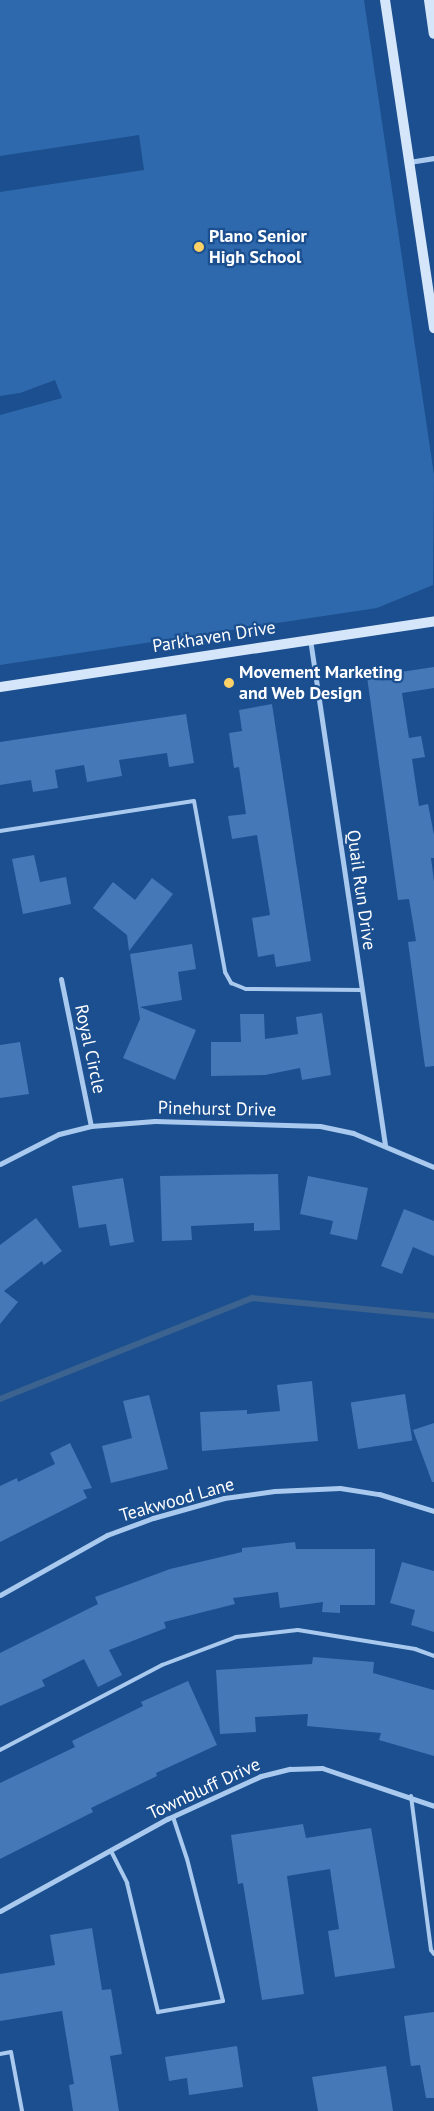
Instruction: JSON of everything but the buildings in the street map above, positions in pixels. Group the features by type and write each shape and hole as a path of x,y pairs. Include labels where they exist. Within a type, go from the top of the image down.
{"street":[{"path":"385,0 434,328"},
{"path":"429,0 434,34"},
{"path":"409,162 434,158"},
{"name":"Parkhaven Drive","path":"0,687 434,621"},
{"name":"Quail Run Drive","path":"310,639 385,1145"},
{"name":"Royal Circle","path":"61,978 91,1126"},
{"name":"Pinehurst Drive","path":"0,1164 58,1134 91,1126 155,1121 290,1124 353,1133 434,1167"},
{"name":"Teakwood Lane","path":"0,1595 107,1535 153,1518 224,1498 276,1491 340,1488 379,1494 434,1511"},
{"name":"Townbluff Drive","path":"0,1911 173,1817 261,1776 290,1769 322,1768 411,1796 434,1806"}],"lane":[{"path":"0,831 194,801 225,972 231,983 246,989 362,990"},
{"path":"0,1750 162,1665 236,1637 298,1630 415,1649 434,1656"},
{"path":"411,1796 431,1950 434,1954"},
{"path":"111,1851 126,1883 158,2012 223,2001 187,1859 173,1817"},
{"path":"0,2054 11,2052 22,2111"}],"shaded area":[{"name":"Plano Senior High School","path":"0,0 364,0 434,475 433,585 377,608 0,665 0,415 62,398 55,380 20,393 0,396 0,192 144,170 139,135 0,156"}],"waterway":[{"path":"0,1399 252,1298 434,1316"}],"place":[{"name":"Plano Senior High School","path":"199,247"},
{"name":"Movement Marketing and Web Design","path":"229,683"}]}
